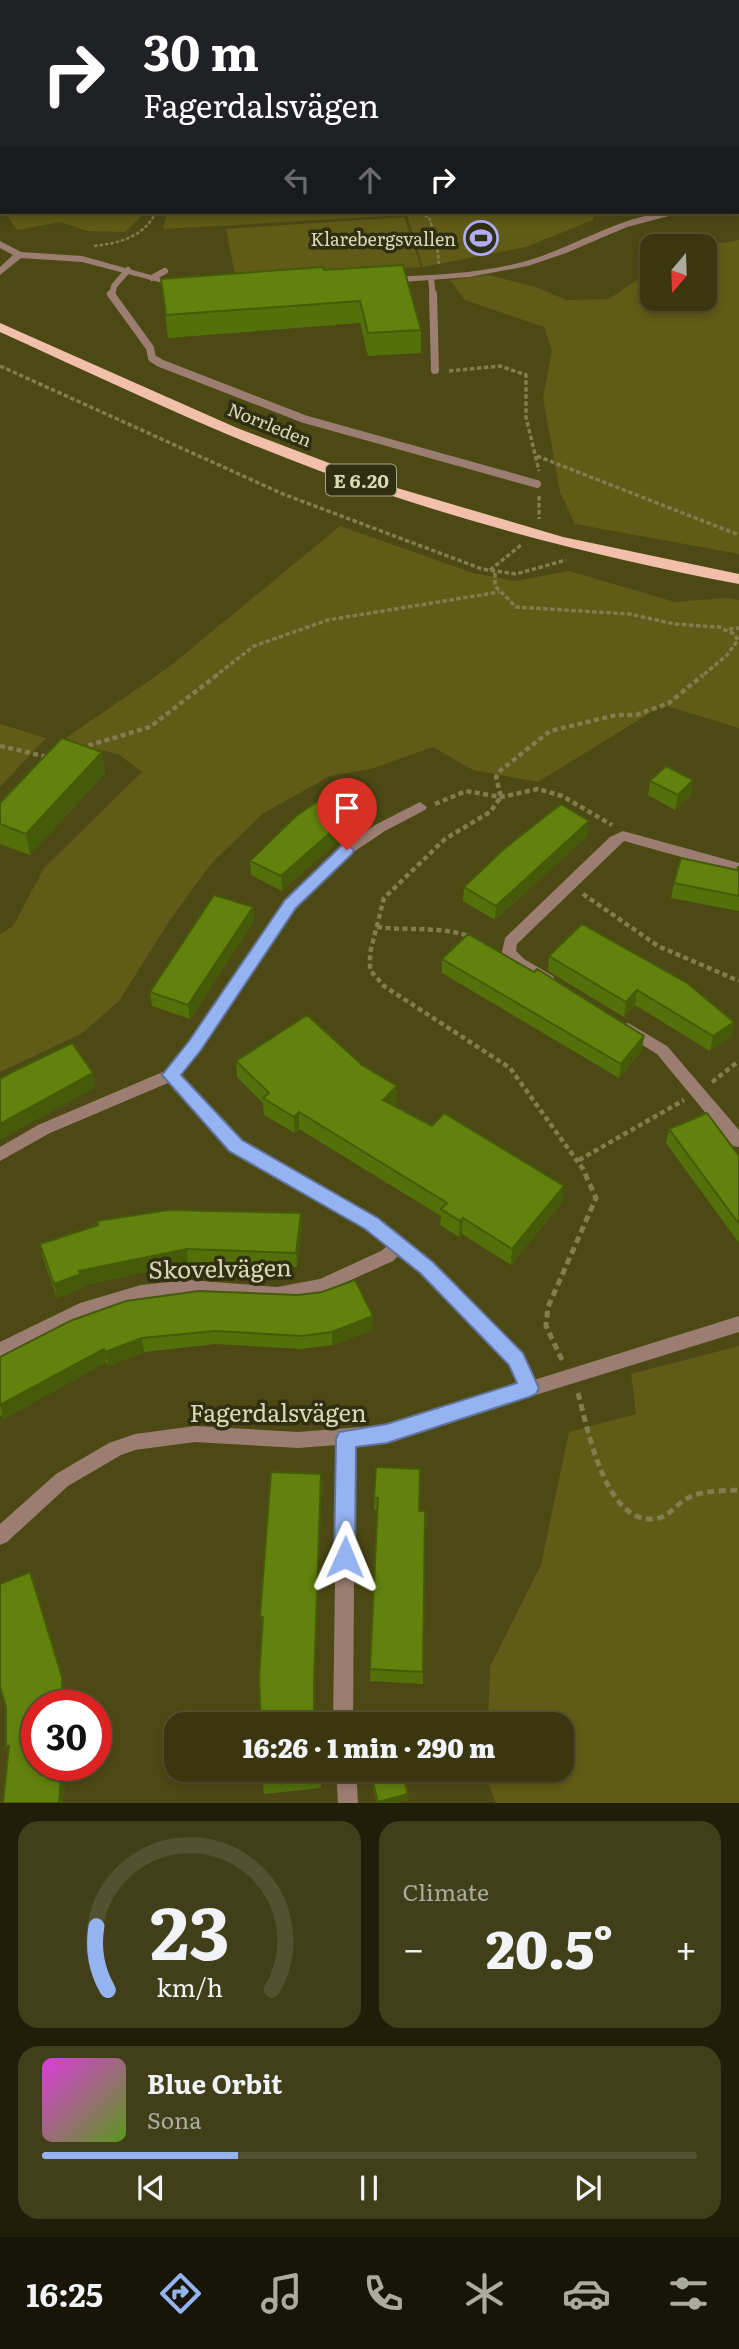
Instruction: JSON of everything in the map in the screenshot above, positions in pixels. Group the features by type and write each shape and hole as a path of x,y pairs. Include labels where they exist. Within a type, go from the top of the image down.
{"highway":[{"name":"Norrleden","path":"0,327 185,411 351,476 545,536 739,579"}],"street":[{"path":"378,281 434,278 537,261 638,218 676,214"},
{"path":"0,244 19,255 82,259 188,285"},
{"path":"0,272 19,255"},
{"path":"0,1156 44,1129 170,1075 195,1046 291,904 347,850 380,828 421,807"},
{"path":"560,988 519,962 509,952 510,942 568,883 623,836 739,868"},
{"path":"616,1021 662,1050 739,1141"},
{"path":"170,1075 236,1145 371,1223 400,1245 454,1292 492,1332 516,1359 526,1380"},
{"name":"Skovelvägen","path":"0,1349 86,1308 141,1292 189,1287 277,1294 322,1286 387,1256 400,1245"},
{"name":"Fagerdalsvägen","path":"0,1536 62,1480 104,1455 135,1442 195,1434 298,1440 346,1439 387,1433 526,1380 739,1324"},
{"path":"343,1712 346,1439"},
{"path":"347,1782 348,1803"}],"lane":[{"path":"128,270 114,286 111,295 150,348 152,358 160,363 304,419 537,484"},
{"path":"152,278 165,271"},
{"path":"434,278 431,342 435,370"}],"path":[{"path":"90,247 131,237 149,228 155,214"},
{"path":"420,214 429,217 437,242 434,278"},
{"path":"0,366 10,368 283,494 489,571 516,574 555,561 577,559"},
{"path":"435,370 496,368 522,371 526,375 526,417 540,473 537,484 541,512 538,523"},
{"path":"536,456 739,535"},
{"path":"489,571 525,542"},
{"path":"74,750 150,727 254,646 328,620 500,592"},
{"path":"728,630 739,628"},
{"path":"0,746 49,757 61,754"},
{"path":"421,807 466,791 501,797 538,789 562,796 616,827 623,836"},
{"path":"568,883 658,946 739,981"},
{"path":"377,927 412,931 446,928 475,939"},
{"path":"579,1160 698,1092 739,1061"},
{"path":"526,1380 576,1357"}],"shaded area":[{"path":"6,214 144,214 125,232 87,231 61,222 17,230"},
{"name":"Klarebergsvallen","path":"167,214 594,214 593,220 526,247 423,267 407,215 163,229"},
{"path":"404,217 421,267 236,280 226,229"},
{"path":"739,240 739,554 575,524 560,492 543,398 552,350 544,327 465,300 450,280 489,275 535,287 567,300 609,299 640,278 640,312 718,312 718,243"},
{"path":"340,526 473,573 515,581 569,571 675,602 725,598 739,600 739,728 663,705 538,782 473,770 433,747 371,769 330,776 262,814 211,864 170,920 119,1001 81,1034 0,1072 0,934 13,926 44,868 142,772 118,754 65,742 67,737 169,667"},
{"path":"0,724 46,738 0,787"},
{"path":"739,1346 739,1803 496,1803 487,1782 574,1782 574,1712 488,1712 490,1667 541,1565 569,1432 636,1414 631,1374"}],"building":[{"path":"403,265 421,330 368,333 360,301 166,315 161,279 323,267 324,270"},
{"path":"62,738 102,752 26,834 0,824 0,803"},
{"path":"666,766 693,780 678,795 650,781"},
{"path":"343,784 370,803 348,817 281,876 250,861 296,816"},
{"path":"561,804 589,821 496,906 464,887 504,849"},
{"path":"681,858 737,870 739,867 739,896 674,883"},
{"path":"214,895 253,907 188,1005 150,992"},
{"path":"582,924 687,983 734,1022 713,1036 637,990 626,1002 549,956"},
{"path":"468,934 534,972 537,969 644,1036 621,1064 442,959"},
{"path":"307,1015 362,1065 397,1086 383,1100 432,1126 444,1113 564,1186 512,1249 463,1218 460,1221 441,1209 447,1203 299,1112 294,1117 263,1098 269,1093 236,1061"},
{"path":"72,1043 93,1073 0,1124 0,1079"},
{"path":"707,1113 739,1156 739,1224 669,1129"},
{"path":"168,1210 301,1213 296,1253 187,1249 79,1271 81,1274 54,1284 40,1244 98,1225 97,1221"},
{"path":"355,1280 373,1316 332,1332 302,1336 215,1331 142,1338 105,1352 104,1349 0,1405 0,1357 70,1321 126,1301 199,1291 298,1295 322,1292"},
{"path":"376,1467 420,1469 419,1511 425,1511 423,1672 370,1669 378,1498 374,1498"},
{"path":"271,1472 321,1474 314,1712 260,1712 259,1679 263,1617 260,1617"},
{"path":"30,1572 62,1677 62,1690 21,1690 21,1781 61,1781 59,1803 3,1803 9,1746 6,1747 6,1707 0,1687 0,1584"},
{"path":"373,1782 405,1782 408,1794 378,1802"}],"place":[{"name":"Klarebergsvallen","path":"481,238"}],"route":[{"path":"345,1557 346,1439 387,1433 529,1388 516,1359 454,1292 427,1268 371,1223 236,1145 210,1122 170,1075 195,1046 274,925 291,904 347,850"}]}
